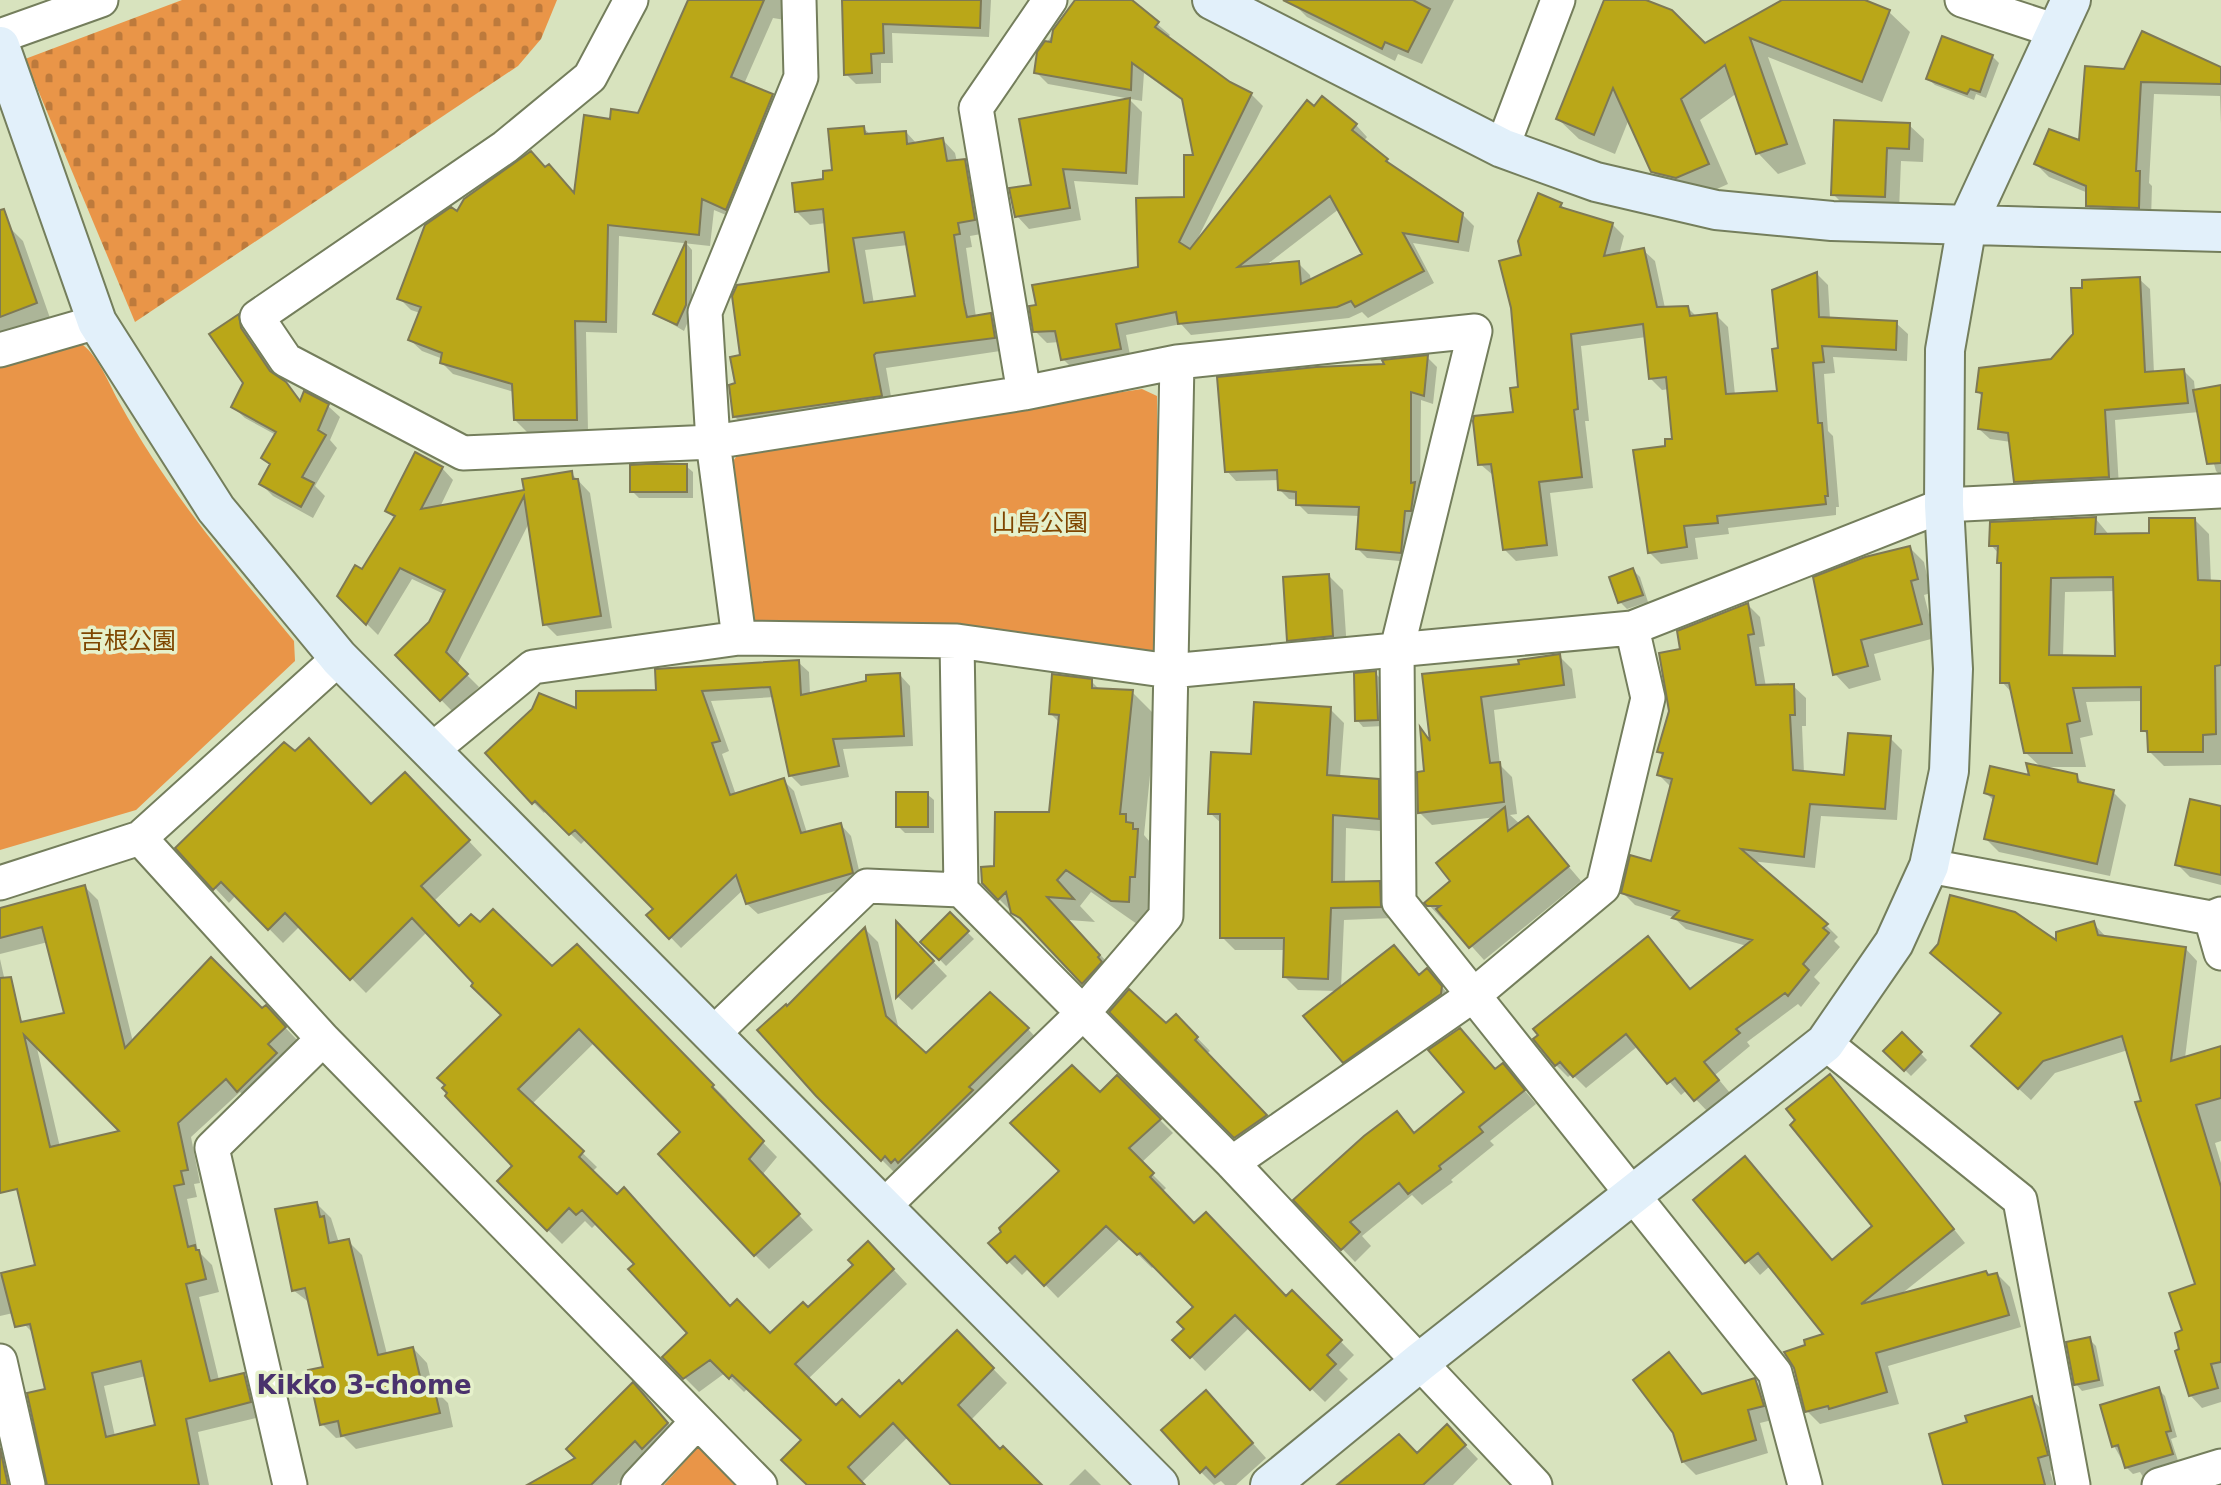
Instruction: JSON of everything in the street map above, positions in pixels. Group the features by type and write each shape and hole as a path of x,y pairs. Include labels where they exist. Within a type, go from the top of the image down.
{"street":[{"path":"0,36 101,0"},
{"path":"631,0 590,77 505,147 257,317 286,360 463,453 713,442 1024,393 1177,362 1475,331 1397,649 1399,902 1775,1373 1805,1485"},
{"path":"739,638 713,442 705,312 801,77 799,0"},
{"path":"1024,393 976,108 1050,0"},
{"path":"1502,148 1558,0"},
{"path":"1270,1485 1420,1362 1825,1043 1894,943 1929,866 1949,771 1953,669 1944,505 1945,350 1967,225 2064,16 1962,0"},
{"path":"1231,4 1502,148 1597,182 1716,210 1832,221 2221,232"},
{"path":"0,46 97,322 216,509 339,659 714,1033 1159,1485"},
{"path":"0,350 97,322"},
{"path":"883,1207 1082,1014 1166,916 1177,362"},
{"path":"432,750 533,667 739,638 957,641 1170,671 1632,628 1944,505 2221,491"},
{"path":"1232,1163 1475,994 1603,887 1648,698 1632,628"},
{"path":"957,641 961,890"},
{"path":"0,883 140,838 339,659"},
{"path":"140,838 323,1039 760,1485"},
{"path":"1929,866 2216,916 2221,953"},
{"path":"714,1033 867,886 961,890 1232,1163 1535,1485"},
{"path":"290,1485 212,1147 323,1039"},
{"path":"1825,1043 2020,1200 2073,1485"},
{"path":"0,1361 28,1485"},
{"path":"638,1485 696,1422"},
{"path":"2159,1485 2221,1466"}],"green space":[{"path":"182,0 557,0 541,39 518,66 135,322 25,59"},
{"name":"吉根公園","path":"73,338 95,358 138,434 179,496 223,555 294,641 295,661 136,810 0,850 0,358"},
{"name":"山島公園","path":"1142,389 1157,396 1158,643 1150,655 758,632 744,619 731,464 741,450"},
{"path":"698,1447 716,1457 743,1485 664,1485"}],"building":[{"path":"688,0 764,0 731,77 773,94 726,210 702,199 699,235 608,225 606,322 575,321 577,420 514,420 512,384 440,363 442,353 408,340 421,307 397,299 425,225 451,207 457,211 464,199 531,151 545,167 549,164 574,193 584,115 610,119 611,109 638,113"},
{"path":"842,0 981,0 980,28 883,24 884,53 871,54 872,73 844,75"},
{"path":"1075,0 1132,0 1159,22 1155,27 1230,82 1252,93 1179,242 1190,249 1307,100 1314,106 1322,96 1357,124 1352,130 1388,159 1386,161 1463,213 1458,242 1403,233 1424,271 1355,307 1351,301 1337,307 1178,324 1176,312 1116,324 1121,349 1061,360 1055,331 1033,332 1029,306 1036,305 1032,285 1138,267 1136,198 1184,197 1184,155 1193,155 1182,99 1132,63 1131,90 1034,73 1037,52 1045,41 1051,42 1053,30","holes":["1330,196 1362,254 1301,284 1299,261 1238,267"]},
{"path":"1283,0 1413,0 1430,9 1408,52 1385,42 1382,49"},
{"path":"1604,0 1646,0 1672,10 1705,43 1782,0 1865,0 1890,10 1862,82 1750,38 1787,144 1756,154 1725,65 1681,99 1709,164 1676,178 1651,172 1613,88 1594,135 1556,119"},
{"path":"2142,31 2221,67 2221,84 2141,82 2136,171 2140,171 2139,208 2086,206 2086,186 2034,164 2049,129 2079,140 2085,66 2124,69"},
{"path":"1942,36 1993,55 1980,92 1970,89 1967,94 1926,79"},
{"path":"1130,98 1126,173 1063,169 1070,208 1015,217 1009,188 1031,185 1019,119"},
{"path":"1834,120 1910,123 1909,149 1887,148 1885,197 1831,195"},
{"path":"864,126 865,134 906,131 907,144 943,138 947,161 965,159 975,220 958,223 960,234 954,235 964,303 967,317 991,313 995,338 876,353 874,355 882,396 733,417 729,385 735,383 730,357 740,355 732,296 737,285 829,272 823,209 795,212 792,183 823,179 823,171 832,170 828,129","holes":["904,232 915,296 864,303 853,238"]},
{"path":"1538,193 1562,203 1560,207 1613,223 1604,256 1644,248 1657,307 1688,306 1690,316 1717,313 1726,394 1777,391 1772,349 1778,348 1772,290 1817,272 1819,317 1897,321 1896,350 1822,346 1824,362 1813,363 1818,423 1822,423 1828,496 1825,496 1826,504 1717,516 1718,523 1684,526 1687,547 1648,553 1633,450 1665,446 1665,439 1672,439 1666,377 1649,379 1643,324 1571,334 1578,409 1574,410 1582,477 1539,482 1547,545 1503,550 1491,464 1478,465 1473,421 1474,416 1513,412 1510,388 1518,387 1511,308 1499,261 1521,255 1518,241"},
{"path":"4,209 37,303 0,317 0,210"},
{"path":"686,241 686,305 677,325 653,314"},
{"path":"2140,277 2145,372 2184,369 2188,403 2105,410 2109,477 2014,482 2008,433 1978,429 1982,393 1976,392 1979,368 2051,359 2073,334 2071,288 2082,288 2082,280"},
{"path":"239,314 241,328 270,371 286,382 300,401 304,391 329,404 318,430 326,435 302,477 314,483 301,507 259,484 270,464 261,458 276,432 231,407 243,383 209,334"},
{"path":"1428,355 1424,396 1411,392 1411,483 1415,482 1411,511 1405,511 1401,553 1356,549 1359,507 1296,505 1296,492 1278,490 1277,470 1225,472 1217,377 1316,367 1384,364 1382,360"},
{"path":"2221,385 2221,463 2207,464 2193,390"},
{"path":"415,452 443,467 421,509 524,490 522,479 572,471 573,479 578,479 601,616 543,625 524,496 446,652 468,674 440,701 395,655 429,622 445,590 400,568 366,625 337,596 355,565 362,569 395,516 385,511"},
{"path":"687,464 687,492 630,492 630,465"},
{"path":"2096,517 2095,534 2149,533 2149,518 2195,518 2198,580 2221,581 2221,665 2215,666 2216,734 2203,735 2203,752 2148,752 2147,731 2141,731 2141,687 2073,688 2080,721 2067,724 2072,753 2024,753 2009,683 2000,683 2001,563 1997,563 1998,546 1989,546 1990,522","holes":["2113,577 2115,656 2049,655 2051,578"]},
{"path":"1910,546 1918,579 1911,581 1922,624 1861,640 1868,666 1833,675 1813,577 1865,557"},
{"path":"1633,568 1643,595 1618,603 1609,577"},
{"path":"1329,574 1333,636 1287,641 1283,577"},
{"path":"1748,603 1754,634 1748,635 1756,685 1794,684 1795,715 1790,715 1793,770 1844,775 1848,733 1891,736 1885,809 1810,804 1804,857 1741,849 1828,924 1823,928 1829,933 1803,964 1809,970 1788,996 1785,993 1736,1029 1740,1033 1704,1062 1719,1080 1694,1101 1675,1078 1667,1084 1626,1034 1573,1077 1560,1062 1555,1066 1533,1039 1538,1035 1533,1029 1648,936 1690,989 1752,940 1672,918 1679,911 1621,893 1630,855 1651,861 1672,779 1657,775 1663,753 1657,752 1669,711 1659,653 1680,649 1677,631"},
{"path":"1560,654 1564,685 1481,697 1490,763 1500,762 1504,802 1418,813 1417,772 1424,771 1420,727 1430,741 1422,674 1519,664 1518,660"},
{"path":"799,660 801,695 866,681 866,675 900,673 904,736 833,739 839,766 789,776 770,687 702,691 720,741 712,743 730,795 784,778 801,833 841,823 853,873 746,904 736,875 669,939 646,915 653,909 575,830 569,835 535,801 532,804 485,753 532,709 539,693 576,708 576,691 656,690 655,669"},
{"path":"1376,671 1378,720 1355,721 1354,673"},
{"path":"1052,674 1092,679 1092,688 1133,690 1120,814 1126,814 1126,822 1133,823 1133,829 1138,829 1135,877 1130,877 1129,902 1111,901 1066,870 1057,880 1074,899 1047,897 1100,955 1098,957 1102,962 1082,984 1020,918 1011,913 1006,892 998,900 982,883 981,867 994,866 995,812 1049,812 1059,715 1049,714"},
{"path":"1254,702 1331,707 1327,775 1379,779 1379,819 1333,815 1332,882 1380,881 1381,907 1331,908 1328,979 1283,977 1284,938 1220,938 1220,814 1208,814 1211,752 1251,754"},
{"path":"309,738 371,804 405,772 470,840 421,886 459,926 471,914 480,922 493,909 552,966 577,944 714,1085 712,1087 764,1141 749,1159 800,1214 754,1256 658,1154 680,1132 579,1029 518,1089 584,1151 579,1157 617,1194 624,1187 730,1306 737,1299 770,1333 803,1302 808,1307 853,1265 848,1260 868,1241 894,1269 795,1364 836,1405 842,1399 860,1417 899,1380 902,1384 957,1330 994,1368 958,1405 1000,1449 1003,1446 1042,1485 951,1485 893,1423 848,1467 865,1485 807,1485 781,1460 801,1440 732,1375 729,1379 710,1360 683,1379 662,1357 687,1333 628,1269 634,1264 582,1210 576,1215 569,1208 547,1231 497,1181 512,1166 445,1096 447,1093 442,1088 445,1085 437,1078 501,1015 471,986 473,983 412,918 350,980 285,913 268,930 221,882 213,890 175,848 284,742 295,751"},
{"path":"2026,763 2077,774 2078,782 2114,790 2097,864 1984,839 1994,796 1984,793 1990,766 2029,775"},
{"path":"896,792 928,792 928,827 896,827"},
{"path":"2190,799 2221,806 2221,875 2175,865"},
{"path":"1505,807 1508,831 1528,816 1569,866 1469,948 1436,909 1440,906 1427,906 1424,903 1450,881 1436,863"},
{"path":"85,885 125,1048 211,957 262,1008 266,1005 286,1027 268,1044 277,1053 237,1092 226,1079 178,1123 188,1170 181,1171 184,1184 174,1186 188,1247 195,1245 196,1250 199,1250 206,1279 186,1284 210,1381 244,1373 251,1402 186,1419 199,1485 47,1485 27,1393 45,1389 30,1324 15,1327 1,1273 35,1265 17,1189 0,1193 0,978 11,977 21,1022 64,1013 42,927 0,938 0,908","holes":["24,1035 119,1131 50,1147","141,1361 155,1425 106,1437 92,1373"]},
{"path":"1950,895 2015,912 2056,940 2056,932 2094,921 2098,935 2186,947 2171,1061 2221,1046 2221,1098 2196,1105 2221,1187 2221,1362 2211,1364 2218,1388 2189,1396 2175,1351 2179,1349 2175,1333 2182,1330 2169,1293 2195,1284 2135,1102 2141,1101 2122,1036 2043,1061 2018,1089 1971,1046 2001,1013 1930,953 1938,944"},
{"path":"950,912 969,931 939,960 920,942"},
{"path":"896,921 934,961 896,998"},
{"path":"865,927 886,1016 926,1053 990,992 1029,1028 969,1087 973,1090 898,1163 895,1159 891,1163 885,1156 881,1161 816,1096 757,1030 786,1004 787,1006"},
{"path":"1394,945 1419,975 1427,968 1442,986 1441,994 1343,1063 1303,1016"},
{"path":"1129,989 1166,1023 1176,1014 1198,1037 1195,1040 1267,1115 1234,1138 1109,1012"},
{"path":"1460,1028 1495,1069 1503,1063 1525,1090 1479,1127 1483,1132 1408,1194 1399,1183 1350,1222 1360,1232 1341,1250 1293,1200 1364,1136 1397,1111 1414,1133 1464,1092 1428,1050"},
{"path":"1902,1032 1922,1052 1904,1071 1883,1051"},
{"path":"1072,1065 1100,1092 1117,1075 1161,1119 1129,1148 1154,1173 1150,1177 1194,1223 1206,1212 1286,1296 1292,1290 1342,1340 1327,1355 1336,1364 1310,1390 1235,1315 1190,1358 1172,1340 1184,1329 1177,1322 1193,1307 1140,1253 1137,1255 1106,1226 1044,1286 1015,1256 1007,1263 988,1243 1001,1232 999,1228 1059,1171 1010,1123"},
{"path":"1830,1074 1954,1229 1861,1304 1986,1271 1988,1275 1997,1273 2009,1315 1876,1353 1887,1392 1829,1409 1828,1406 1805,1412 1794,1368 1784,1352 1805,1345 1804,1340 1823,1334 1758,1253 1745,1263 1693,1200 1745,1156 1832,1260 1872,1226 1790,1125 1795,1120 1786,1109"},
{"path":"317,1202 320,1217 324,1216 329,1243 349,1239 378,1355 413,1347 423,1389 434,1387 440,1413 341,1436 338,1421 320,1425 308,1370 323,1367 305,1288 292,1291 275,1209"},
{"path":"2090,1337 2099,1380 2074,1385 2066,1342"},
{"path":"1669,1352 1702,1394 1755,1378 1764,1406 1748,1410 1756,1440 1682,1462 1673,1433 1633,1380"},
{"path":"633,1382 668,1423 642,1449 635,1441 591,1485 527,1485 575,1458 566,1449"},
{"path":"2159,1387 2171,1431 2166,1432 2173,1454 2125,1468 2118,1445 2112,1447 2100,1405"},
{"path":"1206,1390 1253,1443 1215,1477 1206,1467 1200,1473 1161,1430"},
{"path":"2032,1396 2048,1455 2038,1458 2045,1485 1943,1485 1929,1434 1967,1422 1965,1416"},
{"path":"1447,1424 1466,1445 1423,1485 1337,1485 1399,1434 1417,1453"},
{"path":"0,1448 8,1485 0,1485"}],"district":[{"name":"Kikko 3-chome","path":"364,1385"}]}
